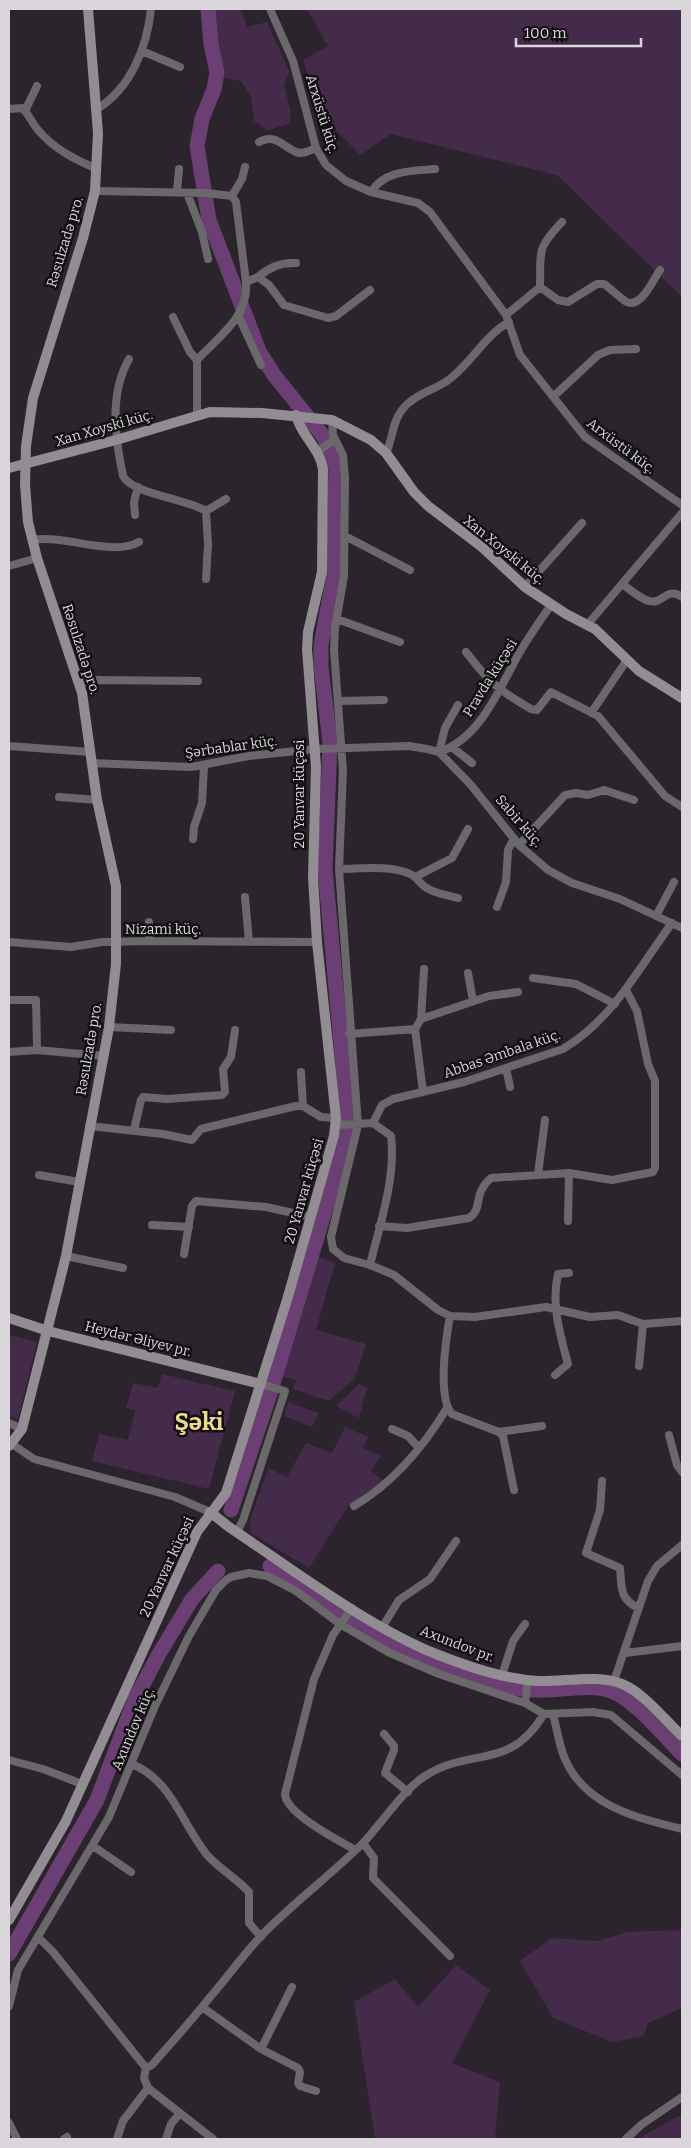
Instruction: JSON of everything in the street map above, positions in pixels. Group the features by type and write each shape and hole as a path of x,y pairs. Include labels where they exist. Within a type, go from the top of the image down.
{"street":[{"name":"Rəsulzadə pro.","path":"10,1445 22,1429 66,1256 109,1027 117,942 116,886 97,800 79,683 32,540 27,505 25,465 28,428 38,380 83,238 95,191 97,109 88,9"},
{"path":"97,109 117,92 142,51 149,26 151,9"},
{"name":"Arxüstü küç.","path":"270,9 293,61 316,148 326,165 335,174 371,192 418,203 430,212 507,319 520,355 585,437 682,506"},
{"path":"142,51 180,67"},
{"path":"25,111 37,86"},
{"path":"9,109 16,107 25,111 37,130 54,146 70,157 97,169"},
{"path":"259,142 266,138 274,138 297,152 304,153 316,148"},
{"path":"232,196 242,179 245,167"},
{"path":"177,192 179,169"},
{"path":"371,192 382,180 396,174 435,169"},
{"path":"95,191 206,193 232,196 236,202 246,282 246,301 239,317 197,360"},
{"path":"187,193 202,232 208,259"},
{"path":"386,453 394,425 403,408 420,395 448,380 540,288 541,248 545,240 562,222"},
{"path":"246,282 283,263 296,263"},
{"path":"540,288 558,300 568,302 577,299 597,284 604,284 627,303 635,303 642,298 660,270"},
{"path":"258,277 269,285 284,305 328,318 336,316 370,290"},
{"path":"173,316 190,352 197,360 197,414"},
{"path":"239,317 261,365"},
{"path":"554,396 598,355 610,350 636,349"},
{"path":"129,359 118,384 116,440 125,480 138,487 206,511"},
{"name":"Xan Xoyski küç.","path":"9,468 116,440 197,414 232,411 332,420 371,440 386,453 414,492 428,506 482,548 525,587 550,605 588,624 603,635 627,660 654,682 682,698"},
{"name":"20 Yanvar küçəsi","path":"9,1920 55,1843 197,1532 210,1512 226,1493 264,1384 336,1122 317,942 313,867 316,777 307,649 308,632 322,572 323,469 319,450 300,428 298,416"},
{"path":"332,420 334,440 345,461 344,576 334,650 343,771 339,869 349,1034 358,1125 331,1237 333,1249 344,1258 370,1264 394,1275 438,1310 450,1316 475,1318 531,1308 556,1308 574,1315 590,1318 618,1315 643,1324 682,1320"},
{"path":"319,450 334,440"},
{"path":"135,515 134,502 138,487"},
{"path":"206,511 226,499"},
{"path":"206,511 208,544 206,579"},
{"path":"588,624 682,513"},
{"path":"525,587 582,523"},
{"path":"345,536 410,570"},
{"path":"32,540 50,538 118,546 139,542"},
{"path":"9,566 37,558"},
{"path":"622,584 649,601 656,601 676,592 682,597"},
{"name":"Pravda küçəsi","path":"439,752 453,748 468,734 500,691 518,656 550,605"},
{"path":"337,619 400,642"},
{"path":"466,652 488,680 500,691 534,710 552,692 604,722 665,796 682,807"},
{"path":"591,713 627,660"},
{"path":"79,683 96,680 198,681"},
{"path":"338,701 384,700"},
{"path":"342,748 409,746 439,752 445,728 458,705"},
{"name":"Şərbablar küç.","path":"9,746 175,768 204,766 249,756 342,748"},
{"path":"453,748 472,763"},
{"name":"Sabir küç.","path":"439,752 471,786 519,845 560,878 620,899 682,928"},
{"path":"193,839 194,827 202,803 204,766"},
{"path":"519,845 565,795 576,792 588,795 604,790 634,800"},
{"path":"59,797 97,800"},
{"path":"339,869 388,869 417,876 452,858 468,830"},
{"path":"497,906 506,882 508,850 514,838"},
{"path":"417,876 423,886 431,892 458,898"},
{"path":"656,916 674,882"},
{"path":"244,897 249,942"},
{"path":"149,922 149,941"},
{"name":"Abbas Əmbala küç.","path":"373,1122 387,1101 464,1082 567,1046 615,1004 642,963 672,923"},
{"name":"Nizami küç.","path":"9,942 56,947 149,941 317,942"},
{"path":"423,1092 415,1029 421,1020 424,969"},
{"path":"468,973 473,1001"},
{"path":"533,978 576,984 615,1004"},
{"path":"379,1226 407,1228 469,1218 475,1214 478,1208 479,1192 491,1178 538,1174 569,1174 612,1180 641,1176 653,1172 655,1168 655,1081 648,1064 637,1011 626,990"},
{"path":"421,1020 489,996 518,992"},
{"path":"9,1000 36,1000 37,1050"},
{"path":"109,1027 171,1030"},
{"path":"349,1034 415,1029"},
{"path":"134,1130 143,1097 167,1099 222,1095 225,1092 223,1069 231,1057 235,1030"},
{"path":"9,1052 37,1050 104,1056"},
{"path":"506,1068 510,1087"},
{"path":"301,1072 303,1106"},
{"path":"89,1126 134,1130 192,1140 201,1129 303,1106 321,1117 336,1122 358,1125 373,1122 386,1130 391,1136 392,1141 390,1176 370,1264"},
{"path":"538,1174 545,1120"},
{"path":"39,1174 79,1182"},
{"path":"568,1221 569,1174"},
{"path":"184,1254 192,1206 196,1201 266,1207 311,1217"},
{"path":"152,1225 188,1227"},
{"path":"66,1256 123,1268"},
{"path":"555,1374 568,1364 556,1308 558,1274 569,1272"},
{"path":"450,1316 446,1346 445,1395 447,1408 452,1414 499,1432 503,1436 514,1490"},
{"name":"Heydər Əliyev pr.","path":"9,1318 48,1331 264,1384"},
{"path":"639,1366 643,1324"},
{"path":"237,1532 243,1520 281,1390 264,1384"},
{"path":"354,1506 370,1496 391,1478 418,1448 447,1408"},
{"path":"9,1423 22,1429"},
{"path":"499,1432 542,1426"},
{"path":"392,1429 408,1436 418,1448"},
{"path":"669,1435 682,1472"},
{"path":"10,1445 34,1459 175,1497 210,1512"},
{"path":"602,1481 600,1510 586,1553 620,1568 623,1595 626,1601 638,1608"},
{"name":"Axundov pr.","path":"210,1512 351,1609 436,1654 502,1675 528,1681 614,1681 627,1686 682,1736"},
{"path":"383,1626 399,1600 430,1579 456,1541"},
{"path":"614,1681 648,1580 657,1566 682,1545"},
{"name":"Axundov küç.","path":"9,2006 11,1979 93,1846 132,1764 155,1706 189,1636 208,1602 226,1580 249,1573 267,1576 296,1591 376,1646 414,1664 526,1699 544,1714"},
{"path":"351,1609 329,1643 314,1679 285,1800 311,1823 355,1850"},
{"path":"502,1675 513,1641 525,1624"},
{"path":"625,1653 682,1646"},
{"path":"526,1699 528,1681"},
{"path":"146,2068 152,2065 260,1936 363,1843 422,1778 436,1770 506,1751 521,1743 537,1727 544,1714 593,1712 611,1715 682,1775"},
{"path":"553,1714 563,1757 569,1769 594,1797 644,1820 682,1829"},
{"path":"384,1734 394,1746 385,1773 408,1792"},
{"path":"9,1760 51,1771 82,1784"},
{"path":"132,1764 151,1774 162,1785 176,1803 209,1857 249,1892 249,1923 260,1936"},
{"path":"363,1843 374,1858 373,1878 450,1956"},
{"path":"93,1846 131,1872"},
{"path":"38,1937 53,1952 146,2068"},
{"path":"261,2049 292,1987"},
{"path":"202,2007 261,2049 298,2068 300,2072 298,2083 300,2086 316,2091"},
{"path":"146,2068 144,2078 148,2088 213,2139"},
{"path":"117,2139 123,2121 148,2088"},
{"path":"626,2139 641,2125 682,2097"},
{"path":"166,2139 171,2124 180,2113"},
{"path":"9,2124 17,2139"}],"shaded area":[{"path":"213,9 241,9 247,27 267,22 289,71 284,86 291,112 289,124 268,130 254,121 251,97 241,81 225,78 212,15"},
{"path":"307,9 682,9 682,297 557,175 391,134 360,155 319,113 303,60 328,46"},
{"path":"314,1256 335,1263 316,1330 366,1344 355,1378 329,1401 293,1389 296,1380 278,1375"},
{"path":"9,1335 37,1342 18,1419 9,1416"},
{"path":"162,1374 235,1391 209,1489 92,1461 99,1434 128,1440 135,1410 126,1408 133,1383 158,1388"},
{"path":"359,1384 367,1388 359,1418 336,1406"},
{"path":"288,1402 319,1413 312,1427 284,1416"},
{"path":"345,1427 368,1437 363,1448 381,1456 371,1470 383,1481 348,1506 309,1568 251,1533 250,1520 268,1468 287,1477 306,1443 332,1453"},
{"path":"682,1930 682,2008 648,2023 644,2036 612,2042 553,2018 520,1961 552,1938 597,1941 628,1932"},
{"path":"456,1965 490,1990 452,2063 500,2082 495,2139 375,2139 354,2002 395,1979 418,2007"},
{"path":"682,2114 682,2139 638,2139"}],"waterway":[{"path":"208,9 211,44 217,73 214,89 202,119 197,146 209,220 259,351 274,375 324,437 336,469 333,580 321,645 321,667 330,742 325,869 348,1119 346,1141 268,1400 231,1510"},
{"path":"270,1566 304,1586 385,1641 416,1657 450,1670 488,1682 524,1689 600,1688 618,1694 637,1708 682,1754"},
{"path":"9,1954 97,1800 135,1699 159,1654 192,1599 218,1571"}],"district":[{"name":"Şəki","path":"199,1422"}]}
